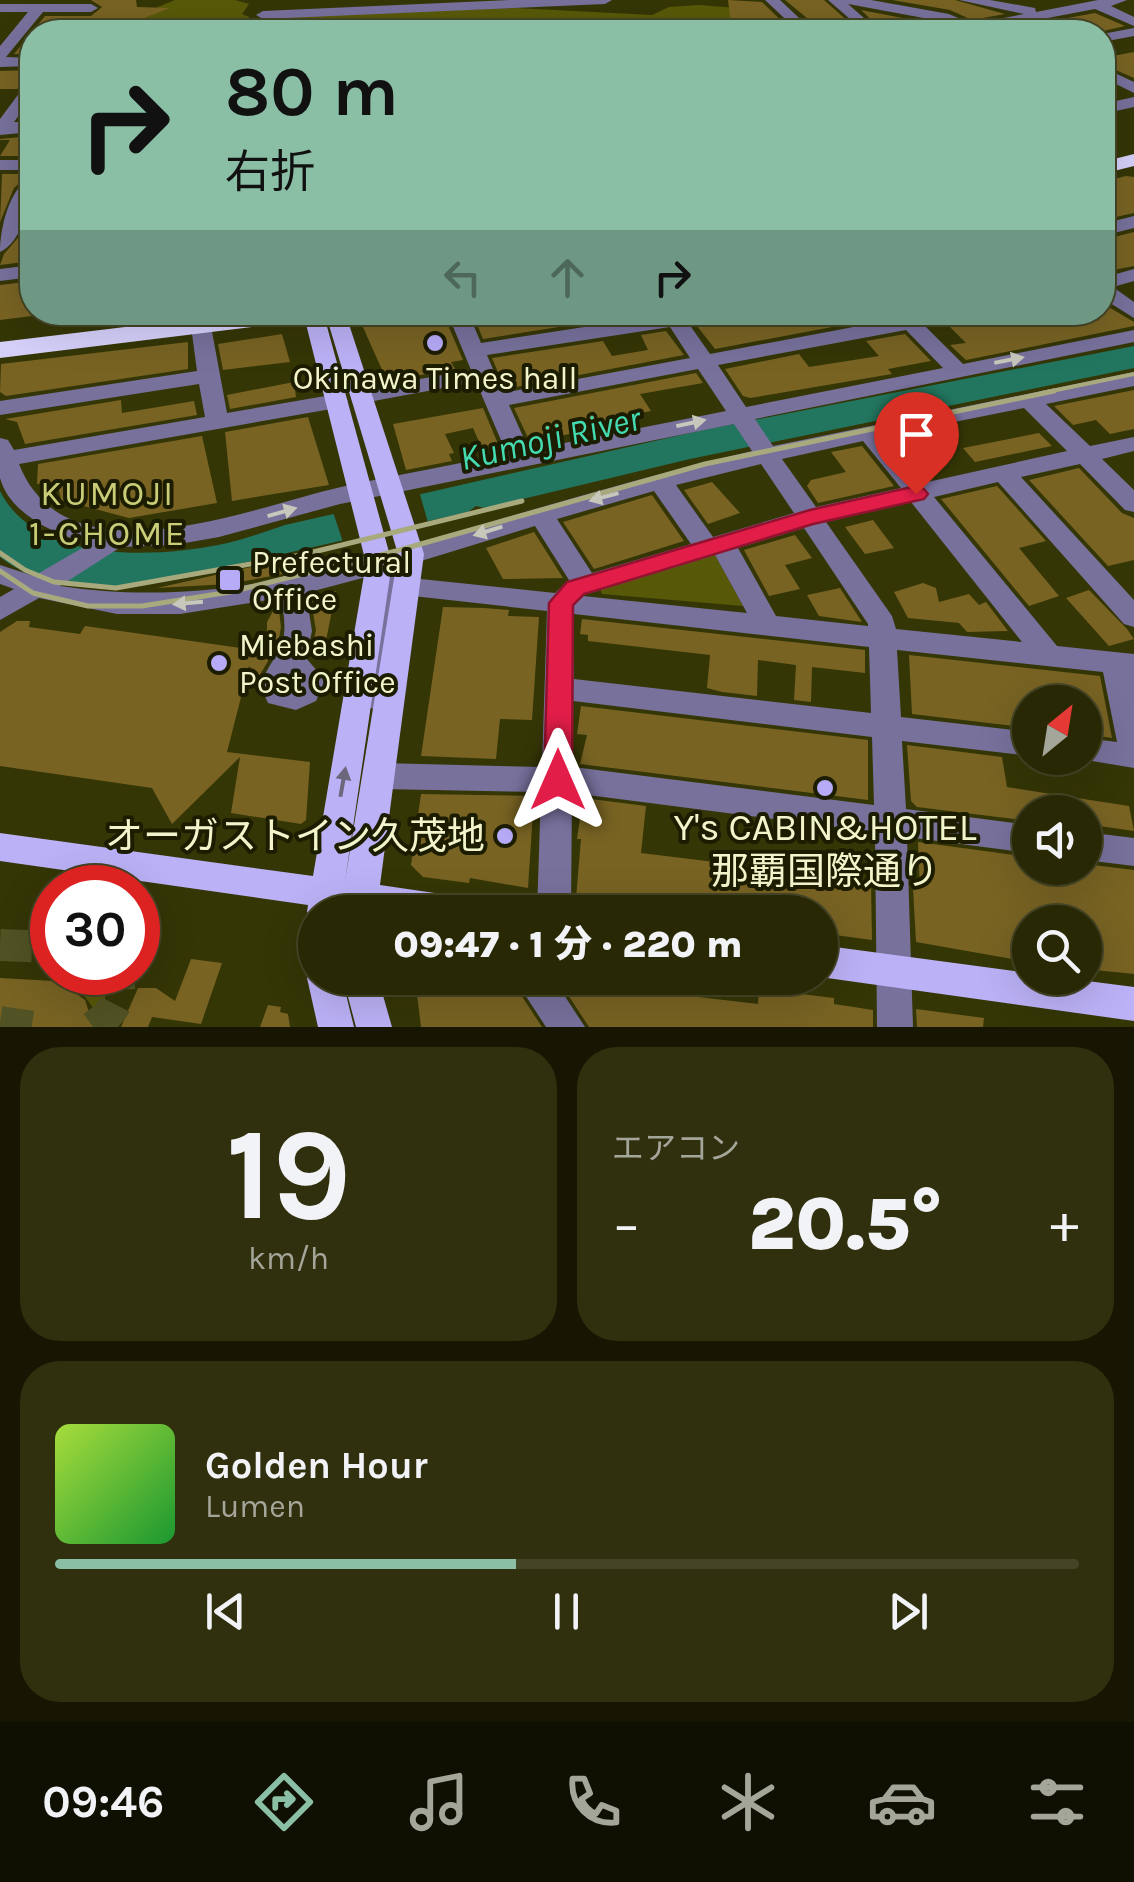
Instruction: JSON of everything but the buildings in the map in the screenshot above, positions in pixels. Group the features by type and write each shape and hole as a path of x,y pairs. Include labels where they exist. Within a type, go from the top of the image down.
{"highway":[{"path":"0,332 55,325"},
{"path":"0,350 210,325"}],"main road":[{"path":"317,325 377,551 326,895"},
{"path":"339,325 407,543 410,587 361,895"},
{"path":"0,846 298,897"},
{"path":"838,964 1134,1004"},
{"path":"329,995 336,1027"},
{"path":"366,995 374,1027"}],"street":[{"path":"262,7 352,5 377,10 606,0"},
{"path":"772,0 794,20"},
{"path":"835,0 858,20"},
{"path":"848,0 951,20"},
{"path":"966,0 1058,8"},
{"path":"1017,20 1058,8 1120,0"},
{"path":"0,8 94,4"},
{"path":"1098,4 1134,22"},
{"path":"30,20 39,8"},
{"path":"377,10 381,15 398,16"},
{"path":"871,20 915,12"},
{"path":"0,58 20,32"},
{"path":"1,128 20,103"},
{"path":"2,237 20,204"},
{"path":"462,325 521,460"},
{"path":"473,351 627,325"},
{"path":"679,325 876,612 885,639 895,1027"},
{"path":"496,401 705,364 875,325"},
{"path":"913,325 957,370"},
{"path":"201,326 217,423"},
{"path":"336,401 217,423 2,452 20,492 39,511 80,531 118,538 202,535 521,460 1134,336"},
{"path":"363,396 483,374"},
{"path":"0,408 209,376"},
{"path":"0,574 80,599 133,605 213,600 291,586 377,551 541,515 764,450 869,433 1134,379"},
{"path":"1030,401 1134,504"},
{"path":"869,433 1048,655"},
{"path":"573,593 810,517 1134,444"},
{"path":"1004,474 1134,618"},
{"path":"660,482 715,545 768,626"},
{"path":"541,515 573,593 558,688 555,895"},
{"path":"0,610 118,538"},
{"path":"374,698 392,588 407,543"},
{"path":"291,586 300,618 291,660"},
{"path":"410,587 573,593 768,626 1124,664 1134,753 1102,751"},
{"path":"558,688 1012,742"},
{"path":"381,776 558,780 1012,837"},
{"path":"1102,848 1134,852"},
{"path":"544,995 567,1027"}],"shaded area":[{"path":"175,0 235,0 249,4 242,14 249,20 131,18"},
{"path":"669,7 736,8 743,20 278,20 278,16 515,8 652,15"},
{"path":"1134,346 1134,368 690,459 155,583 74,585 34,576 0,557 0,491 17,515 40,532 67,543 130,553 191,549 703,430"},
{"path":"715,555 743,606 602,594 600,588"},
{"path":"84,995 105,995 95,1010"}],"pier":[{"path":"419,491 429,526 344,545 332,509"}],"tunnel":[{"path":"94,865 96,860"},
{"path":"0,945 30,946"},
{"path":"93,1027 107,1016 118,995"},
{"path":"0,1022 33,1027"}],"railway":[{"path":"1042,393 1134,374"},
{"path":"0,571 33,593 88,606 142,606 230,592 396,551 705,464 1054,391"},
{"path":"0,553 25,570 54,582 116,588 301,555 522,501"}],"place":[{"name":"Okinawa Times hall","path":"435,343"},
{"name":"Prefectural Office","path":"230,580"},
{"name":"Miebashi Post Office","path":"219,663"},
{"name":"Y's CABIN&HOTEL 那覇国際通り","path":"825,788"},
{"name":"オーガストイン久茂地","path":"505,836"}],"district":[{"name":"KUMOJI 1-CHOME","path":"108,513"}],"route":[{"path":"558,780 561,603 576,588 810,517 916,494"}],"water label":[{"name":"Kumoji River","path":"550,438"}]}
